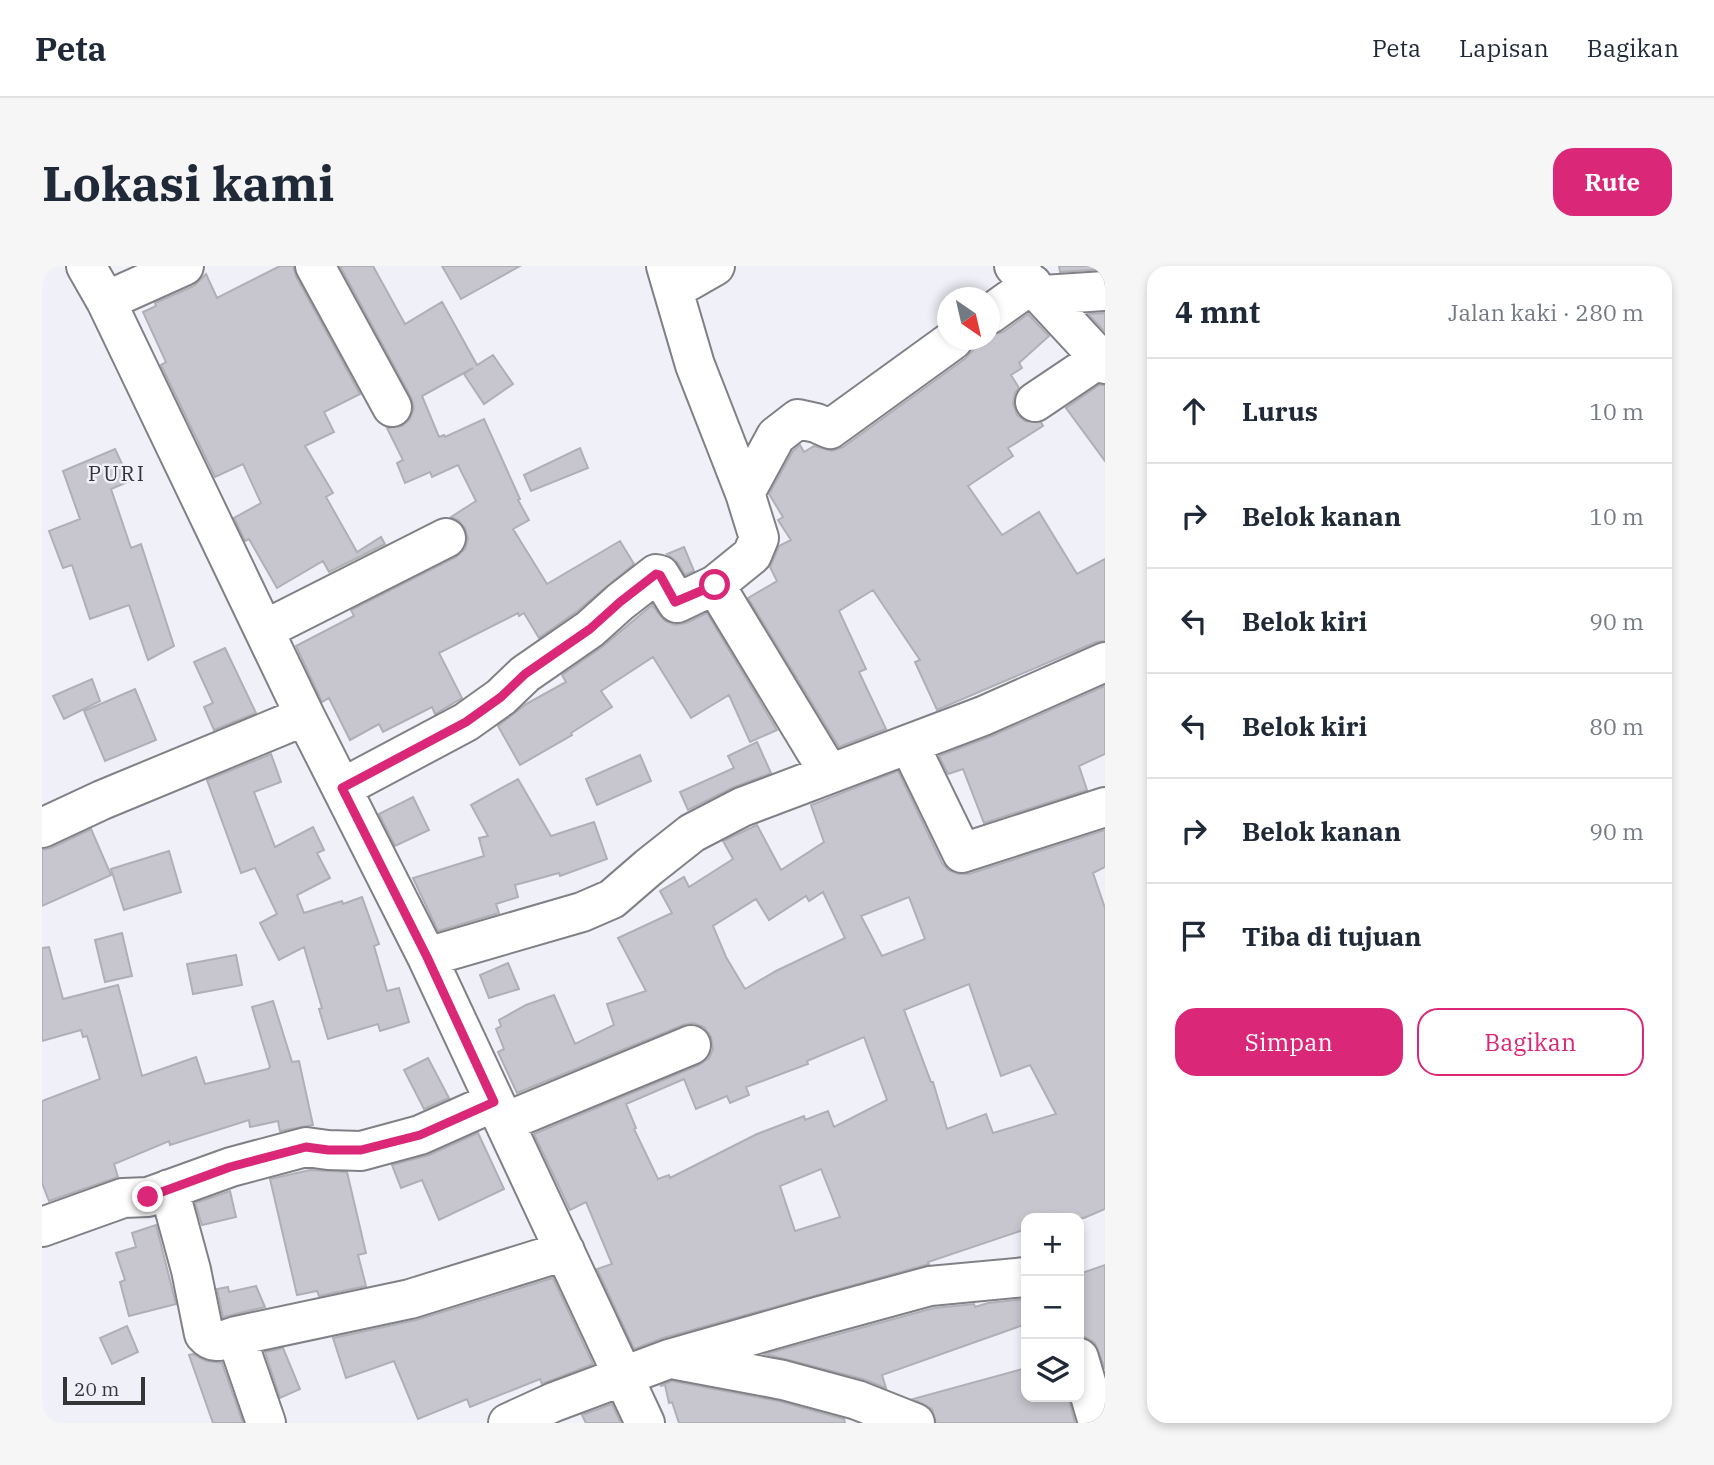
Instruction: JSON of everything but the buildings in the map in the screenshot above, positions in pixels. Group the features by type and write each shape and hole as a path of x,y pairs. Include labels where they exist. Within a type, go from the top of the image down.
{"street":[{"path":"86,266 106,301 305,716 427,957 645,1423"},
{"path":"106,301 184,266"},
{"path":"315,266 392,407"},
{"path":"342,788 466,722 501,697 525,674 590,629 656,574 660,575 675,602 715,585 752,555 759,538 745,493 695,365 670,278 715,266"},
{"path":"1030,282 1102,362 1035,402"},
{"path":"1000,305 1030,282 1105,291"},
{"path":"745,493 776,436 798,419 830,429 939,350"},
{"path":"264,630 446,538"},
{"path":"715,585 829,773"},
{"path":"427,957 582,912 612,899 692,834 743,807 983,716 1105,662"},
{"path":"46,816 103,800 305,716"},
{"path":"909,744 962,853 1105,807"},
{"path":"42,1227 123,1198 148,1197 230,1167 306,1147 361,1150 420,1135 499,1112 691,1045"},
{"path":"169,1189 191,1269 204,1334 216,1343 236,1336 410,1299 565,1251"},
{"path":"508,1423 669,1359 930,1286 1021,1277"},
{"path":"236,1336 266,1423"},
{"path":"669,1359 783,1380 857,1400 915,1423"},
{"path":"1084,1375 1098,1423"}],"district":[{"name":"PURI","path":"117,473"}],"route":[{"path":"148,1197 230,1167 306,1147 361,1150 420,1135 494,1102 427,957 342,788 466,722 501,697 525,674 590,629 656,574 660,575 677,603 715,585"}]}
